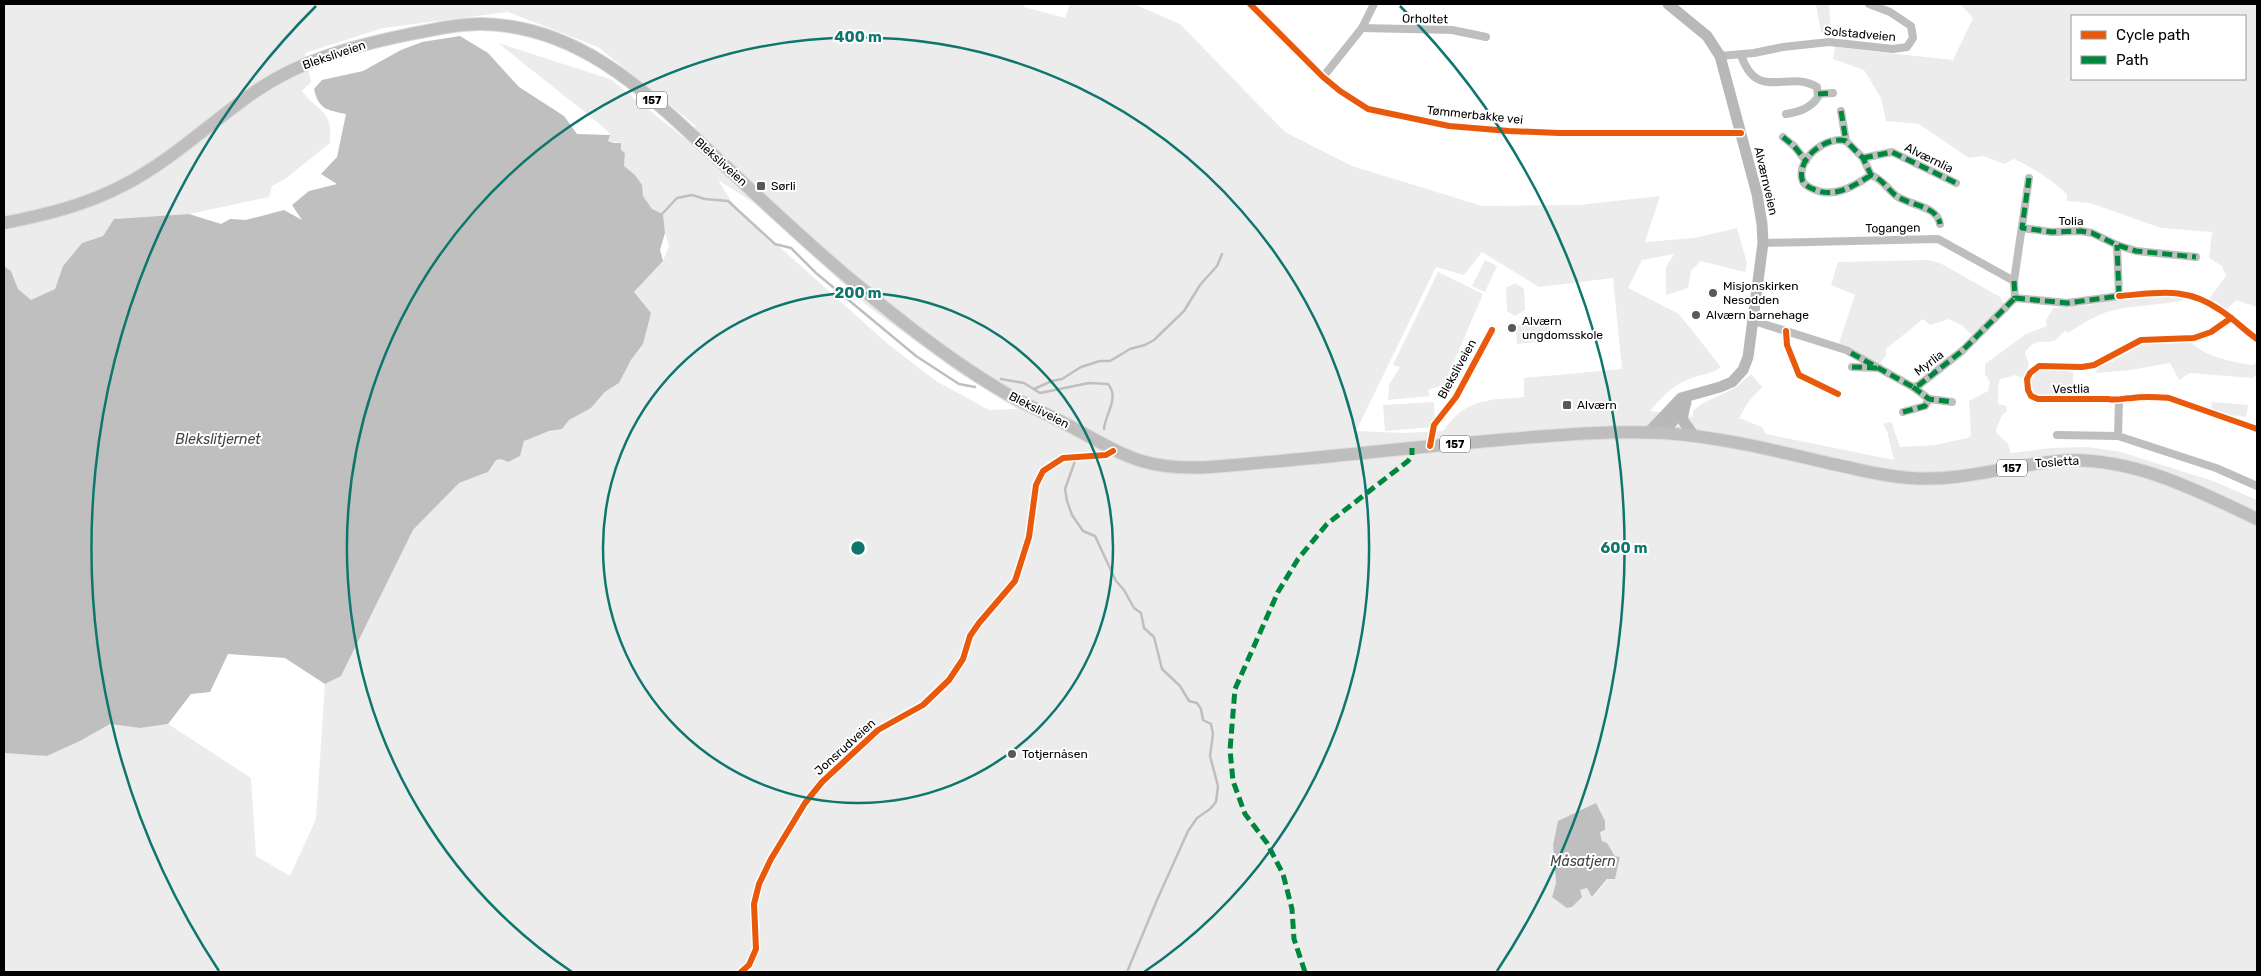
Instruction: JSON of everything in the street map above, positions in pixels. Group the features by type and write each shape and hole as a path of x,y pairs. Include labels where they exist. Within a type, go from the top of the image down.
{"main road":[{"name":"Alværnveien","path":"1648,433 1681,398 1727,384 1740,374 1748,356 1754,321 1762,243 1760,207 1720,56 1707,36 1668,4"},
{"name":"Bleksliveien","path":"4,223 78,205 124,185 170,157 273,80 324,56 385,39 457,25 482,24 521,28 568,43 606,62 662,108 834,265 900,319 998,389 1113,451 1147,464 1187,468 1582,434 1664,433"},
{"name":"Alværnveien","path":"1664,433 1686,402 1702,392"},
{"path":"1686,402 1682,412 1682,419 1694,436"},
{"name":"157","path":"1664,433 1694,436"},
{"name":"Tosletta","path":"1694,436 1886,475 1928,479 1958,477 2047,462 2078,460 2100,462 2170,481 2213,498 2257,519"}],"street":[{"name":"Tømmerbakke vei","path":"1250,4 1323,77 1340,91 1368,109 1402,118 1449,126 1559,133 1740,134"},
{"path":"1323,77 1362,28 1374,4"},
{"name":"Solstadveien","path":"1720,56 1740,55 1829,42 1893,49 1907,47 1913,38 1911,26 1890,12 1869,4"},
{"name":"Orholtet","path":"1362,28 1444,30 1486,37"},
{"path":"1740,55 1747,70 1757,79 1817,87 1818,94 1815,101 1806,109 1786,114"},
{"path":"1818,94 1833,92"},
{"path":"1841,111 1846,141 1862,158 1871,175 1878,178 1905,201 1933,212 1938,217 1940,224"},
{"path":"1783,137 1794,146 1806,161"},
{"path":"1846,141 1833,140 1823,143 1806,161 1802,180 1810,188 1829,193 1844,190 1871,175"},
{"name":"Alværnlia","path":"1862,158 1892,152 1956,183"},
{"path":"2029,178 2014,281 2015,298 2067,303 2119,296 2117,245"},
{"name":"Tolia","path":"2022,228 2052,232 2081,231 2092,233 2117,245 2136,251 2196,257"},
{"name":"Togangen","path":"1762,243 1938,238 2014,281"},
{"name":"Myrlia","path":"1754,321 1846,350 1913,387 1919,385 1962,351 2015,298"},
{"name":"Vestlia","path":"2231,318 2211,332 2194,338 2141,340 2094,365 2082,368 2039,366 2030,373 2027,379 2028,390 2031,396 2038,400 2119,401 2142,397 2169,398 2257,428"},
{"name":"Bleksliveien","path":"1430,446 1434,425 1446,413 1492,330"},
{"path":"1786,331 1788,345 1799,375 1838,394"},
{"path":"1852,367 1879,368"},
{"path":"1913,387 1929,399 1952,402"},
{"path":"1903,412 1925,406 1929,399"},
{"path":"2118,436 2119,401"},
{"path":"2057,435 2118,436 2216,468 2257,486"},
{"name":"Jonsrudveien","path":"741,972 749,965 756,949 754,904 759,884 770,859 805,803 822,782 878,730 923,705 949,680 963,659 974,630 1015,580 1029,537 1036,485 1043,470 1064,458 1106,455 1113,451"}],"shaded area":[{"path":"4,4 1024,4 1024,7 1065,18 1070,4 1134,4 1180,24 1285,132 1352,166 1482,206 1579,205 1660,196 1645,242 1694,238 1737,228 1747,263 1745,272 1701,261 1691,271 1688,288 1666,295 1666,267 1674,254 1642,260 1628,288 1679,314 1721,367 1713,372 1693,377 1673,388 1650,411 1693,417 1693,411 1701,404 1735,388 1751,374 1762,387 1749,401 1739,418 1762,427 1766,434 1894,460 1887,431 1883,424 1889,422 1892,423 1900,447 1935,445 1968,438 1971,435 1969,401 1988,391 1990,382 1985,374 1985,364 2026,334 2047,326 2046,320 2053,308 2089,305 2119,299 2184,296 2184,300 2123,308 2108,312 2068,333 2065,331 2053,341 2033,344 2025,353 2029,364 2024,379 2016,375 2000,379 1998,385 1998,404 2006,406 2007,411 2002,415 1996,430 1997,434 2007,442 2011,453 2051,448 2087,447 2121,452 2213,481 2257,500 2257,972 4,972 4,753 47,756 80,741 110,724 140,728 168,724 251,778 256,856 290,876 316,819 325,684 341,675 413,530 459,483 488,472 496,460 507,455 523,442 532,437 561,429 569,420 591,408 606,392 619,383 631,360 643,344 633,293 663,261 669,246 665,233 663,214 652,209 643,196 641,185 635,175 624,166 625,153 621,151 621,143 607,141 610,134 601,125 498,43 610,79 683,137 696,126 598,47 508,12 383,28 305,53 311,82 302,91 327,117 330,143 285,179 272,186 269,197 189,214 114,219 103,236 82,243 63,266 55,289 31,300 18,289 11,271 4,266","holes":["718,180 754,203 869,307 956,371 1017,409 989,410 936,381 888,344 735,207","1482,252 1539,287 1613,278 1622,369 1524,378 1524,397 1489,400 1469,407 1460,412 1443,431 1405,433 1356,431 1436,267 1464,275","1600,832 1605,846 1613,851 1615,856 1620,857 1615,879 1608,879 1593,897 1587,888 1579,890 1576,904 1552,897 1556,883 1553,845"]},
{"path":"1816,4 1829,4 1831,33 1821,33"},
{"path":"1960,4 2257,4 2257,307 2236,300 2225,311 2208,300 2226,276 2222,266 2209,258 2212,232 2161,228 2090,203 2067,201 2067,194 2054,183 2014,159 2004,164 1983,156 1969,158 1919,124 1886,121 1881,98 1864,70 1833,59 1835,47 1953,60 1973,18"},
{"path":"1485,260 1497,266 1485,292 1472,286"},
{"path":"1928,260 1940,263 2000,297 2004,303 1973,336 1963,326 1949,319 1930,325 1923,319 1886,349 1886,355 1879,365 1839,343 1855,295 1831,285 1838,262"},
{"path":"1438,272 1483,294 1444,385 1428,390 1430,396 1388,400 1389,385 1400,367 1393,365"},
{"path":"1515,283 1524,289 1525,310 1515,316 1507,311 1506,288"},
{"path":"1549,322 1551,340 1517,344 1515,326"},
{"path":"2188,340 2202,351 2219,358 2253,365 2257,362 2257,374 2253,378 2190,373 2179,380 2170,363 2131,370 2096,373 2097,368 2143,344"},
{"path":"2050,367 2073,372 2074,398 2044,397 2034,392 2030,377 2037,370"},
{"path":"1434,402 1435,427 1385,431 1383,405"},
{"path":"2212,402 2248,405 2246,417 2237,415 2236,419 2211,410"}],"water":[{"name":"Blekslitjernet","path":"460,36 488,53 519,87 564,116 577,134 610,135 608,141 621,143 621,150 625,153 624,166 635,175 642,185 643,196 652,209 663,214 665,233 660,250 663,261 634,292 651,313 643,344 631,360 619,383 605,392 591,408 569,420 562,429 549,431 524,441 520,456 508,462 501,459 496,460 488,472 459,483 413,530 341,676 325,684 285,658 228,654 210,692 191,694 168,724 140,728 110,724 80,741 47,756 4,753 4,266 11,271 18,289 31,300 55,289 63,266 82,243 103,236 114,219 189,214 221,224 230,219 246,220 284,210 302,220 292,205 309,191 337,184 321,174 337,157 346,114 321,105 314,89 322,80 363,71 401,50 422,42"},
{"name":"Måsatjern","path":"1596,803 1605,821 1605,830 1600,832 1602,841 1607,843 1615,856 1620,857 1615,879 1607,879 1592,897 1587,888 1580,890 1582,897 1572,907 1567,908 1552,897 1556,883 1553,845 1558,821"}],"waterway":[{"path":"662,214 677,198 692,195 705,199 728,201 775,244 791,248 816,273 916,356 959,384 975,387"},
{"path":"1034,389 1062,379 1081,367 1100,361 1110,361 1130,349 1145,345 1154,340 1184,311 1200,285 1217,266 1222,254"},
{"path":"1001,379 1024,383 1040,393 1089,383 1108,384 1113,395 1104,429"},
{"path":"1075,461 1065,489 1072,515 1083,531 1095,536 1116,581 1124,590 1134,608 1141,613 1144,628 1154,637 1162,669 1180,686 1189,701 1197,703 1201,709 1203,720 1211,724 1213,734 1210,756 1218,786 1216,802 1197,818 1188,831 1127,972"}],"marked path":[{"path":"1818,94 1833,93"},
{"path":"1841,111 1846,141"},
{"path":"1783,137 1794,146 1806,161"},
{"path":"1871,175 1851,187 1829,193 1811,188 1802,179 1804,163 1815,150 1830,141 1846,141 1863,158 1871,175 1881,181 1901,199 1934,213 1940,224"},
{"path":"1863,158 1892,152 1956,183"},
{"path":"2029,178 2022,228 2052,232 2081,231 2092,233 2117,245 2136,251 2196,257"},
{"path":"2015,298 2067,303 2119,296 2117,245"},
{"path":"2014,281 2015,298"},
{"path":"1851,353 1913,387 1919,385 1962,351 2015,298"},
{"path":"1852,367 1879,368"},
{"path":"1913,387 1929,399 1952,402"},
{"path":"1903,412 1925,406 1929,399"},
{"path":"1305,972 1294,939 1292,909 1283,874 1267,843 1245,814 1233,781 1230,750 1235,689 1278,592 1298,559 1327,524 1408,461 1412,456 1412,448"}],"cycle path":[{"path":"1250,4 1323,77 1340,91 1368,109 1449,126 1509,131 1559,133 1741,133"},
{"path":"2119,296 2171,293 2195,297 2225,313 2257,339"},
{"path":"2231,318 2211,332 2194,338 2141,340 2094,365 2082,367 2039,366 2030,373 2027,379 2028,390 2031,396 2038,399 2115,400 2146,397 2169,398 2257,429"},
{"path":"1430,446 1434,425 1456,397 1492,330"},
{"path":"1786,331 1787,345 1799,375 1838,394"},
{"path":"741,972 749,965 756,949 754,904 759,884 771,859 805,803 822,782 878,730 923,705 949,680 963,659 970,636 1015,581 1029,537 1036,485 1043,471 1063,458 1106,455 1113,451"}],"place":[{"name":"Sørli","path":"761,186"},
{"name":"Misjonskirken Nesodden","path":"1713,293"},
{"name":"Alværn barnehage","path":"1696,315"},
{"name":"Alværn ungdomsskole","path":"1512,328"},
{"name":"Alværn","path":"1567,405"},
{"name":"Totjernåsen","path":"1012,754"}]}
